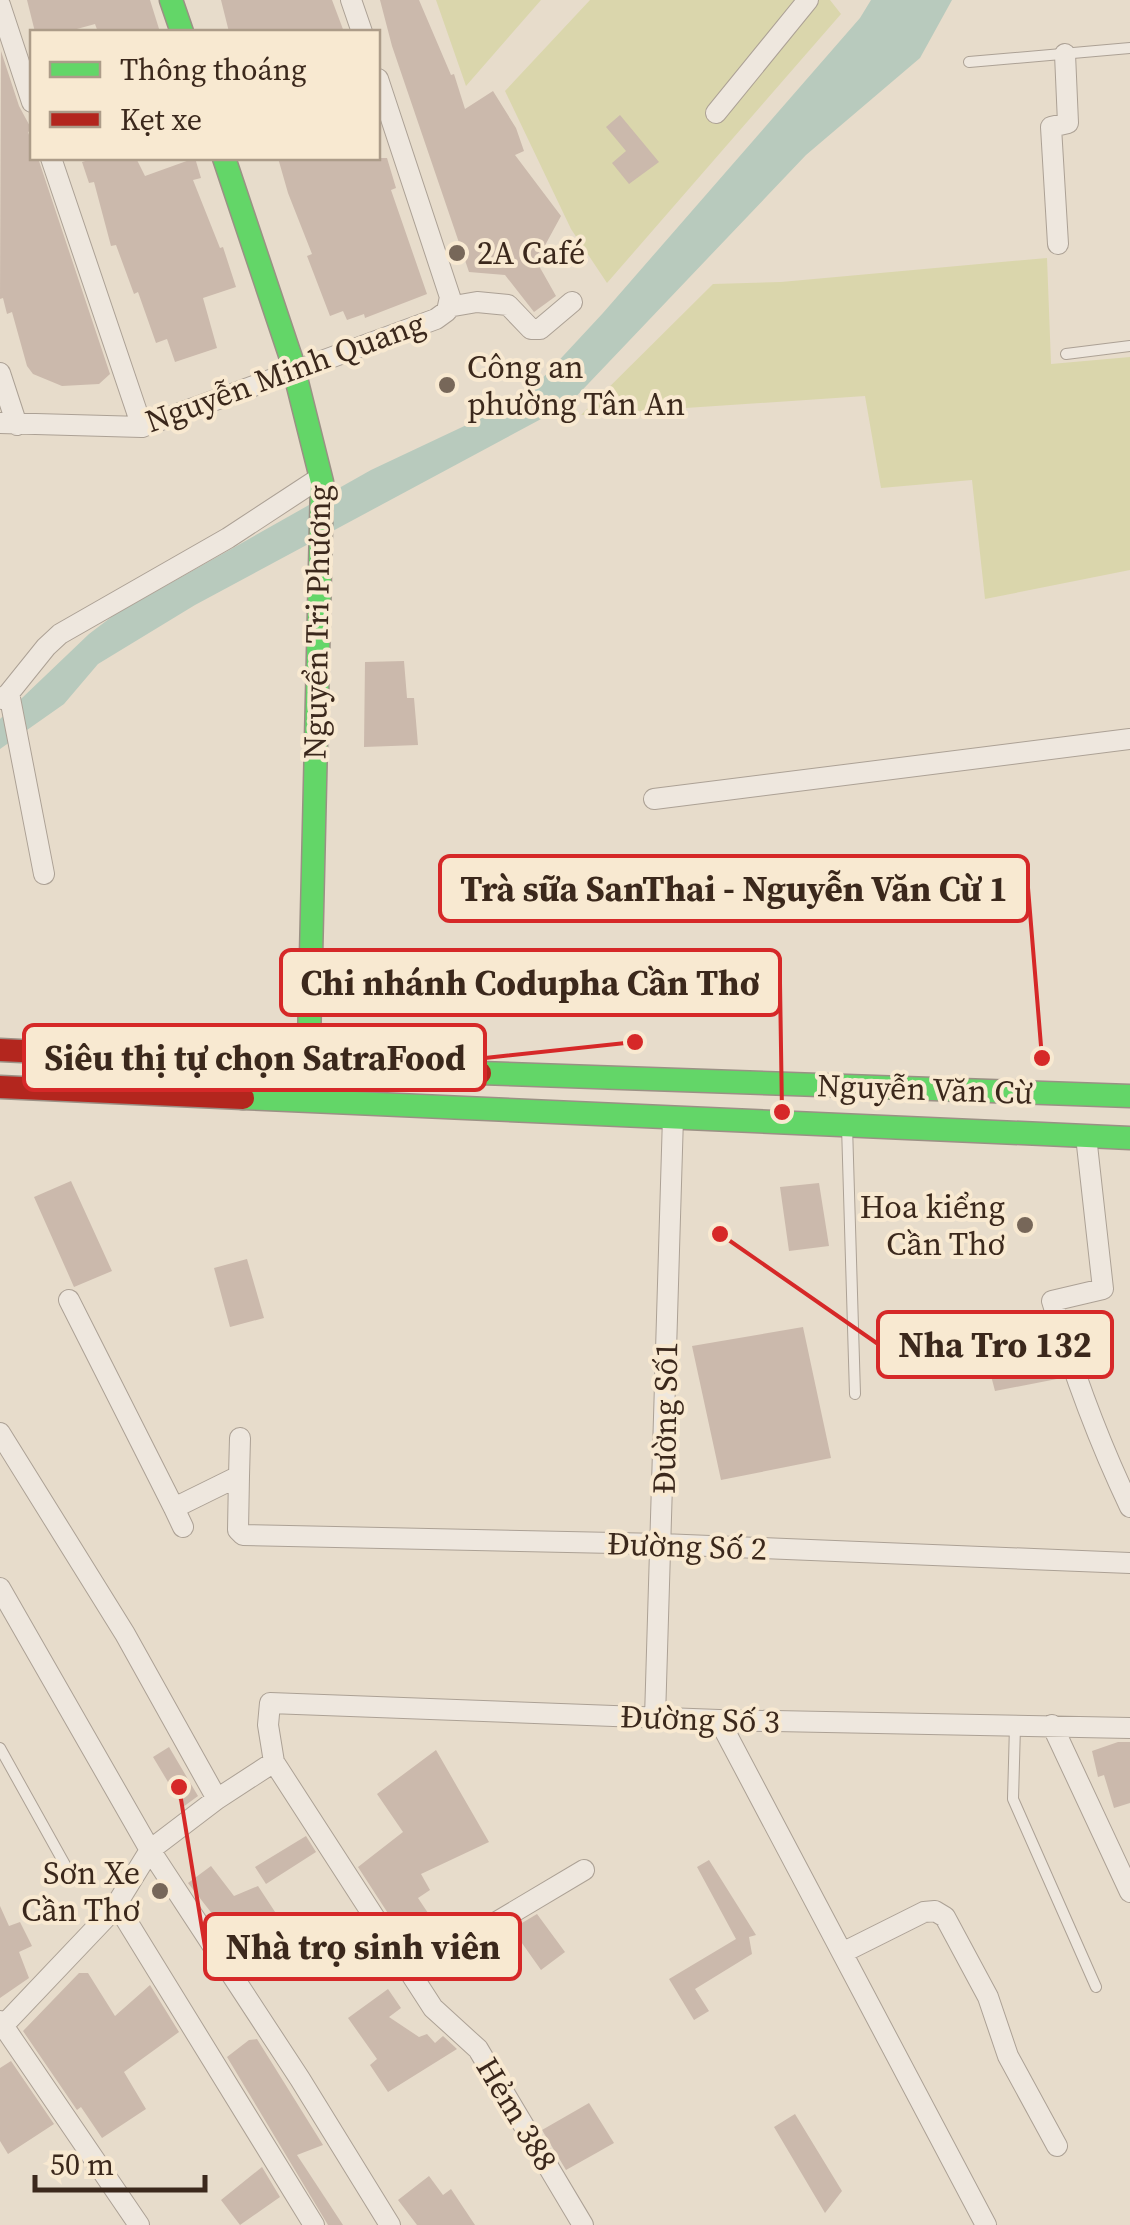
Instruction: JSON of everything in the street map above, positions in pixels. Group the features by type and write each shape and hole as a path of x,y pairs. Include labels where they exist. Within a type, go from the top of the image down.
{"main road":[{"path":"171,0 181,30"},
{"name":"Nguyển Tri Phương","path":"225,160 296,370 322,479 308,1100"},
{"name":"Nguyễn Văn Cừ","path":"0,1050 308,1067 1130,1096"},
{"path":"0,1087 1130,1138"}],"street":[{"path":"351,0 361,30"},
{"path":"716,113 808,0"},
{"path":"0,6 30,96"},
{"path":"1058,244 1051,127 1068,123 1065,54"},
{"path":"380,85 450,297 448,309"},
{"path":"52,160 142,426"},
{"name":"Nguyễn Minh Quang","path":"9,424 142,426 436,318 448,309 476,302 508,305 531,329 540,330 572,302"},
{"path":"0,373 9,424"},
{"path":"44,874 7,699 60,634 322,479"},
{"path":"654,799 1130,740"},
{"name":"Đường Số1","path":"655,1718 673,1117"},
{"path":"1086,1136 1103,1289 1052,1301 1073,1371 1130,1508"},
{"path":"69,1300 179,1517 239,1476 240,1438"},
{"path":"0,1433 125,1634 217,1799"},
{"name":"Đường Số 2","path":"239,1476 238,1530 243,1535 662,1544 1130,1563"},
{"path":"0,1588 150,1850 390,2225"},
{"name":"Đường Số 3","path":"270,1703 719,1720 1130,1728"},
{"name":"Hẻm 388","path":"270,1703 268,1725 274,1762 441,2017 478,2049 583,2225"},
{"path":"719,1720 986,2225"},
{"path":"1052,1725 1130,1892"},
{"path":"139,2225 1,2025 117,1905 150,1850 274,1762"},
{"path":"411,1973 584,1870"},
{"path":"117,1905 314,2225"},
{"path":"844,1952 924,1912 935,1911 945,1918 988,1997 1008,2056 1056,2146"}],"lane":[{"path":"969,62 1130,48"},
{"path":"1066,354 1130,346"},
{"path":"846,1126 856,1394"},
{"path":"1015,1725 1013,1799 1096,1987"},
{"path":"0,1748 73,1879"}],"shaded area":[{"path":"436,0 541,0 466,86"},
{"path":"590,0 830,0 841,14 607,283 571,229 505,91"},
{"path":"871,0 952,0 920,58 806,155 569,404 195,605 98,664 64,704 0,749 0,719 114,615 371,470 524,398 603,313 860,18"},
{"path":"1047,258 1051,364 1130,357 1130,570 985,599 972,480 881,488 865,396 581,415 713,284 781,282"}],"building":[{"path":"27,0 150,0 159,30 97,30 95,24 73,30 34,30"},
{"path":"221,0 332,0 343,30 228,30"},
{"path":"380,0 419,0 451,75 454,74 465,109 493,91 516,128 524,151 515,155 561,216 543,249 534,257 556,296 534,312 505,275 469,272"},
{"path":"1,51 30,126 30,160 39,160 110,374 99,384 62,386 33,374 27,366 12,312 7,314 3,298 0,299"},
{"path":"620,115 659,162 629,184 612,163 626,151 606,127"},
{"path":"387,158 396,188 391,190 427,294 365,318 364,314 347,320 343,311 330,316 307,256 312,254 279,160"},
{"path":"137,160 145,176 196,160 201,178 193,180 236,287 203,298 217,348 175,362 167,339 156,343 138,292 134,294 116,245 111,246 94,182 89,183 82,162"},
{"path":"404,661 407,698 414,698 418,745 364,747 365,662"},
{"path":"71,1181 112,1271 74,1287 34,1197"},
{"path":"819,1183 829,1246 789,1251 780,1187"},
{"path":"247,1259 264,1318 230,1327 214,1268"},
{"path":"803,1327 831,1458 721,1480 692,1346"},
{"path":"1050,1340 1062,1378 995,1391 985,1353"},
{"path":"1130,1742 1130,1803 1114,1808 1104,1775 1098,1777 1092,1751"},
{"path":"169,1747 198,1796 183,1807 153,1757"},
{"path":"436,1750 489,1842 421,1874 430,1890 418,1898 442,1934 415,1955 358,1867 403,1832 377,1794"},
{"path":"306,1836 316,1852 266,1884 255,1867"},
{"path":"709,1860 756,1935 749,1937 752,1954 695,1989 709,2011 694,2020 669,1979 736,1939 697,1867"},
{"path":"211,1866 234,1896 258,1886 302,1953 262,1977 223,1916 217,1920 188,1883"},
{"path":"0,1906 9,1926 20,1922 32,1946 19,1952 29,1978 0,1998"},
{"path":"537,1914 565,1952 541,1970 512,1929"},
{"path":"79,1973 88,1973 115,2016 150,1985 179,2032 124,2072 146,2109 102,2138 81,2107 77,2110 23,2031"},
{"path":"388,1989 401,2008 389,2017 419,2037 427,2034 435,2043 443,2036 457,2049 388,2092 370,2065 377,2059 348,2018"},
{"path":"257,2039 323,2145 297,2155 343,2225 328,2225 227,2057 249,2040"},
{"path":"11,2061 54,2124 8,2154 0,2141 0,2068"},
{"path":"589,2103 614,2143 566,2170 542,2130"},
{"path":"795,2114 842,2191 825,2213 774,2127"},
{"path":"262,2167 280,2197 240,2225 221,2200"},
{"path":"429,2176 443,2195 451,2189 475,2225 417,2225 398,2200"}],"traffic: fast":[{"path":"171,0 181,30"},
{"path":"225,160 291,358 322,482 308,1086"},
{"path":"480,1073 1130,1096"},
{"path":"243,1098 1130,1138"}],"traffic: jam":[{"path":"0,1050 480,1073"},
{"path":"0,1087 243,1098"}],"place":[{"name":"2A Café","path":"457,253"},
{"name":"Công an phường Tân An","path":"447,385"},
{"name":"Siêu thị tự chọn SatraFood","path":"635,1042"},
{"name":"Trà sữa SanThai - Nguyễn Văn Cừ 1","path":"1042,1058"},
{"name":"Chi nhánh Codupha Cần Thơ","path":"782,1112"},
{"name":"Hoa kiểng Cần Thơ","path":"1025,1225"},
{"name":"Nha Tro 132","path":"720,1234"},
{"name":"Nhà trọ sinh viên","path":"179,1787"},
{"name":"Sơn Xe Cần Thơ","path":"160,1891"}]}
